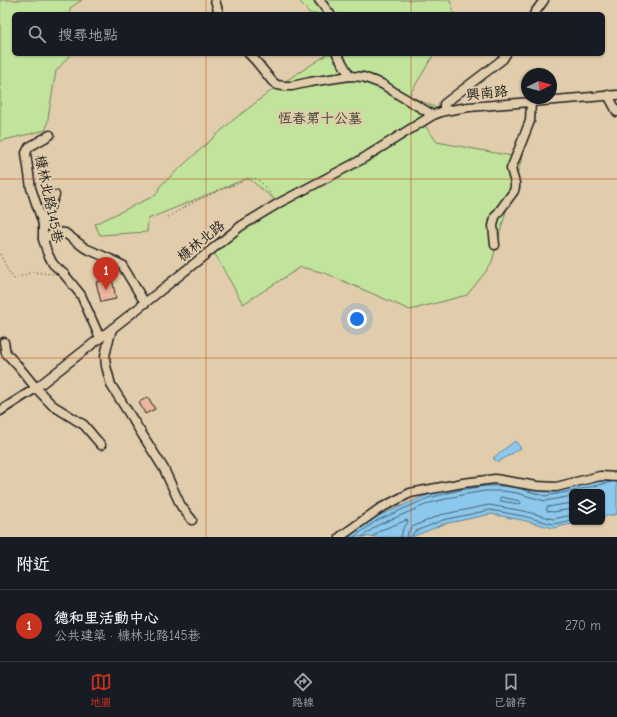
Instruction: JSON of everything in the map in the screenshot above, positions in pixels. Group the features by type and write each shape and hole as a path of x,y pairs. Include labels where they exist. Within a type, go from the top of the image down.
{"street":[{"path":"215,0 218,12"},
{"path":"319,0 328,12"},
{"path":"535,12 544,0"},
{"path":"251,56 277,85 292,86 350,76 363,77 382,84 433,115"},
{"path":"338,56 350,76"},
{"path":"444,111 444,104 503,59 505,56"},
{"path":"608,95 617,112"},
{"name":"興南路","path":"557,100 617,95"},
{"name":"興南路","path":"433,115 444,111 469,107 521,103"},
{"path":"495,245 493,226 495,216 514,191 515,183 511,169 530,121 531,104"},
{"name":"槺林北路","path":"0,411 36,388 241,226 279,203 359,161 433,115"},
{"name":"槺林北路145巷","path":"50,135 30,147 26,153 31,188 43,224 43,239 53,264 64,274 81,295 100,338"},
{"path":"43,224 55,194"},
{"path":"43,239 57,232 65,233 85,248 122,265 145,303"},
{"path":"113,328 105,356 108,376 112,385 164,469 181,506 192,520"},
{"path":"4,342 6,353 52,405 84,425 101,445"},
{"path":"340,537 379,509 410,493 463,483 495,479 537,486 556,487 600,476 617,476"}],"path":[{"path":"168,217 218,190 252,178 260,181 271,196 279,203"},
{"path":"0,254 7,269 14,279 32,272 56,275 64,274"}],"green space":[{"path":"0,0 82,0 70,8 70,12 12,12 12,56 69,56 56,71 46,130 0,141"},
{"path":"299,0 450,0 453,12 308,12"},
{"name":"恆春第十公墓","path":"325,56 433,56 409,96 444,111 423,123 437,142 522,158 491,265 467,295 410,310 325,273 301,267 243,304 212,249 279,203 248,178 148,219 147,232 100,235 95,224 156,195 160,186 232,121 276,87"}],"water":[{"path":"515,441 521,448 498,462 493,458"},
{"path":"611,477 617,478 617,514 605,516 605,489 569,489 569,525 553,528 491,514 444,524 412,537 347,537 374,518 427,495 459,486 485,482 519,485 545,492"}],"building":[{"path":"112,278 116,299 101,302 96,282"},
{"path":"148,397 155,409 145,414 139,402"}],"place":[{"name":"德和里活動中心","path":"106,290"}]}
